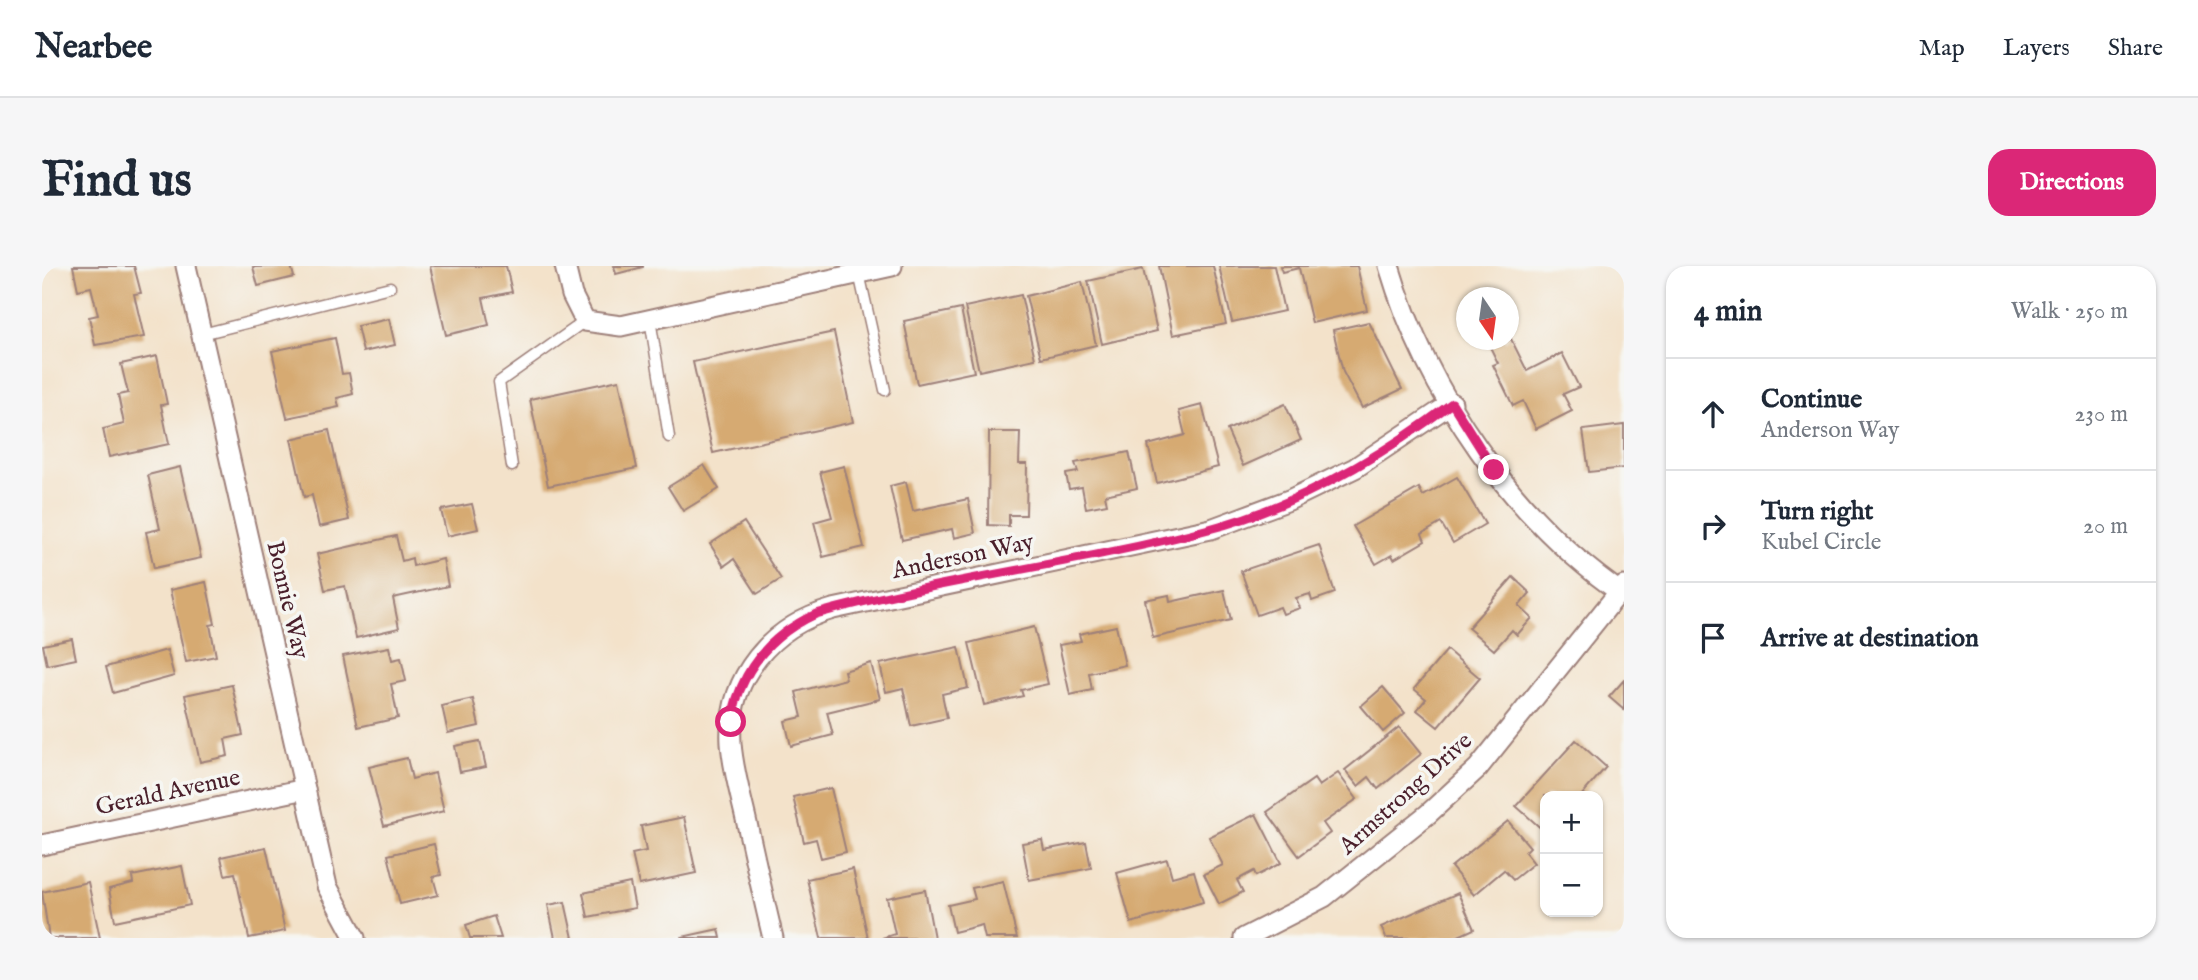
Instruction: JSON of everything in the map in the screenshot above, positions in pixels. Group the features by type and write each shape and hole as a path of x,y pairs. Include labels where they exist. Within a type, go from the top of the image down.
{"street":[{"name":"Bonnie Way","path":"186,266 327,886 355,938"},
{"path":"565,266 572,295 585,321 621,326 892,266"},
{"path":"1389,266 1402,310 1428,364 1494,470 1539,521 1572,553 1622,591"},
{"name":"Anderson Way","path":"773,938 732,759 731,722 740,688 748,671 758,656 784,631 807,618 833,609 1210,529 1289,500 1355,468 1452,403"},
{"name":"Armstrong Drive","path":"1244,938 1324,898 1428,814 1478,768 1622,591"},
{"name":"Gerald Avenue","path":"42,845 305,789"}],"lane":[{"path":"859,273 885,390"},
{"path":"202,334 390,287"},
{"path":"650,319 669,437"},
{"path":"512,466 499,382 585,321"}],"building":[{"path":"73,266 134,266 141,293 134,294 144,337 95,345 89,317 98,315 91,287 78,290"},
{"path":"291,266 294,277 258,286 253,267"},
{"path":"430,266 506,266 512,292 483,298 489,325 446,335"},
{"path":"614,266 643,266 643,267 616,274"},
{"path":"1159,266 1213,266 1226,324 1173,335"},
{"path":"1219,266 1274,266 1284,311 1232,322"},
{"path":"1280,266 1357,266 1367,310 1312,323 1299,268 1282,272"},
{"path":"1143,269 1157,331 1102,344 1088,281"},
{"path":"1082,282 1096,345 1041,358 1026,296"},
{"path":"1021,295 1035,359 979,371 965,307"},
{"path":"961,309 974,372 917,384 904,321"},
{"path":"389,319 395,345 363,352 357,326"},
{"path":"1369,322 1402,389 1362,408 1343,372 1333,330"},
{"path":"834,332 853,422 713,453 693,362"},
{"path":"335,338 342,374 349,373 353,394 337,398 339,407 287,418 272,351"},
{"path":"1492,350 1516,350 1527,371 1562,353 1579,387 1563,394 1572,411 1536,429 1523,401 1513,406 1493,365 1498,363"},
{"path":"157,356 167,404 161,405 169,444 109,457 103,429 124,424 118,395 128,393 121,364"},
{"path":"619,380 637,468 548,486 530,399"},
{"path":"1285,404 1301,440 1243,466 1227,430"},
{"path":"1202,405 1218,467 1157,483 1148,445 1185,435 1179,411"},
{"path":"1624,425 1624,468 1589,472 1583,430"},
{"path":"329,430 349,520 319,527 312,495 304,497 291,439"},
{"path":"989,432 1020,432 1019,464 1027,464 1026,515 1009,515 1009,526 988,525"},
{"path":"1129,452 1137,488 1105,495 1107,504 1086,508 1082,487 1069,489 1066,474 1078,472 1075,463"},
{"path":"704,465 719,489 683,511 668,487"},
{"path":"844,466 864,547 823,557 814,522 832,517 820,472"},
{"path":"180,467 201,558 154,568 146,532 160,529 148,475"},
{"path":"1457,477 1485,524 1453,543 1441,523 1422,534 1425,541 1394,559 1392,555 1376,564 1353,526 1419,488 1423,496"},
{"path":"906,482 913,511 968,499 975,533 954,538 952,529 902,540 890,486"},
{"path":"472,504 478,529 447,536 441,510"},
{"path":"744,522 781,579 757,594 734,559 724,566 710,544"},
{"path":"396,536 402,561 412,558 413,566 443,559 448,586 393,598 399,628 356,638 345,586 325,590 317,554"},
{"path":"1319,545 1335,593 1312,601 1310,594 1296,598 1300,608 1283,614 1280,607 1257,615 1241,571"},
{"path":"1513,577 1530,593 1519,606 1532,618 1517,635 1512,630 1494,650 1468,628"},
{"path":"206,582 215,624 210,625 216,656 186,662 170,590"},
{"path":"1224,590 1231,620 1153,638 1145,600 1169,595 1170,602"},
{"path":"1116,626 1125,665 1089,673 1092,690 1070,695 1059,645 1081,641 1079,634"},
{"path":"1034,627 1048,684 1021,690 1023,696 984,705 969,643"},
{"path":"72,639 76,659 47,665 43,645"},
{"path":"389,647 392,660 401,658 406,681 391,684 398,718 358,727 343,656"},
{"path":"959,647 968,688 942,694 947,718 911,726 903,688 886,692 880,664"},
{"path":"167,650 174,676 113,693 106,667"},
{"path":"1447,650 1480,678 1438,727 1417,710 1426,699 1414,689"},
{"path":"871,663 880,699 827,712 833,735 791,746 785,721 802,717 796,692 846,679 844,671"},
{"path":"1624,680 1624,710 1609,697"},
{"path":"232,685 243,735 225,739 228,756 200,762 185,695"},
{"path":"1383,687 1405,713 1383,732 1361,706"},
{"path":"473,699 479,726 448,733 442,706"},
{"path":"1399,727 1421,754 1378,789 1369,777 1358,786 1345,770"},
{"path":"1576,740 1606,767 1585,791 1540,791 1540,828 1516,806"},
{"path":"480,741 486,767 460,772 455,746"},
{"path":"407,758 412,779 435,773 444,811 384,826 369,767"},
{"path":"1338,773 1357,799 1323,823 1330,833 1299,856 1267,812 1314,779 1319,786"},
{"path":"831,788 846,852 821,858 816,839 804,842 793,797"},
{"path":"1256,814 1281,863 1256,876 1254,871 1237,880 1243,892 1219,904 1204,874 1223,865 1209,837"},
{"path":"684,817 696,873 639,885 632,854 646,851 641,826"},
{"path":"1508,821 1530,847 1525,852 1534,863 1513,880 1504,870 1474,895 1451,867"},
{"path":"1042,840 1044,850 1086,842 1091,868 1029,880 1022,843"},
{"path":"434,844 441,875 433,877 438,895 400,904 388,855"},
{"path":"266,847 285,931 249,938 235,873 225,875 221,857"},
{"path":"1167,859 1172,877 1194,871 1203,902 1131,923 1117,873"},
{"path":"182,866 190,905 115,921 109,889 133,883 132,876"},
{"path":"853,869 868,938 821,938 807,879"},
{"path":"1003,881 1017,938 985,938 982,925 954,932 948,905 975,899 972,888"},
{"path":"88,882 100,938 49,938 42,892"},
{"path":"630,883 635,908 588,917 583,893"},
{"path":"925,890 934,938 882,938 895,934 887,898"},
{"path":"1458,893 1474,929 1454,938 1386,938 1381,927"},
{"path":"565,902 573,938 555,938 548,905"},
{"path":"494,916 501,938 470,938 466,925"},
{"path":"719,929 721,938 682,938 682,937"}],"route":[{"path":"731,722 740,688 758,656 784,631 816,614 1210,529 1289,500 1355,468 1417,430 1452,403 1468,433 1494,470"}]}
